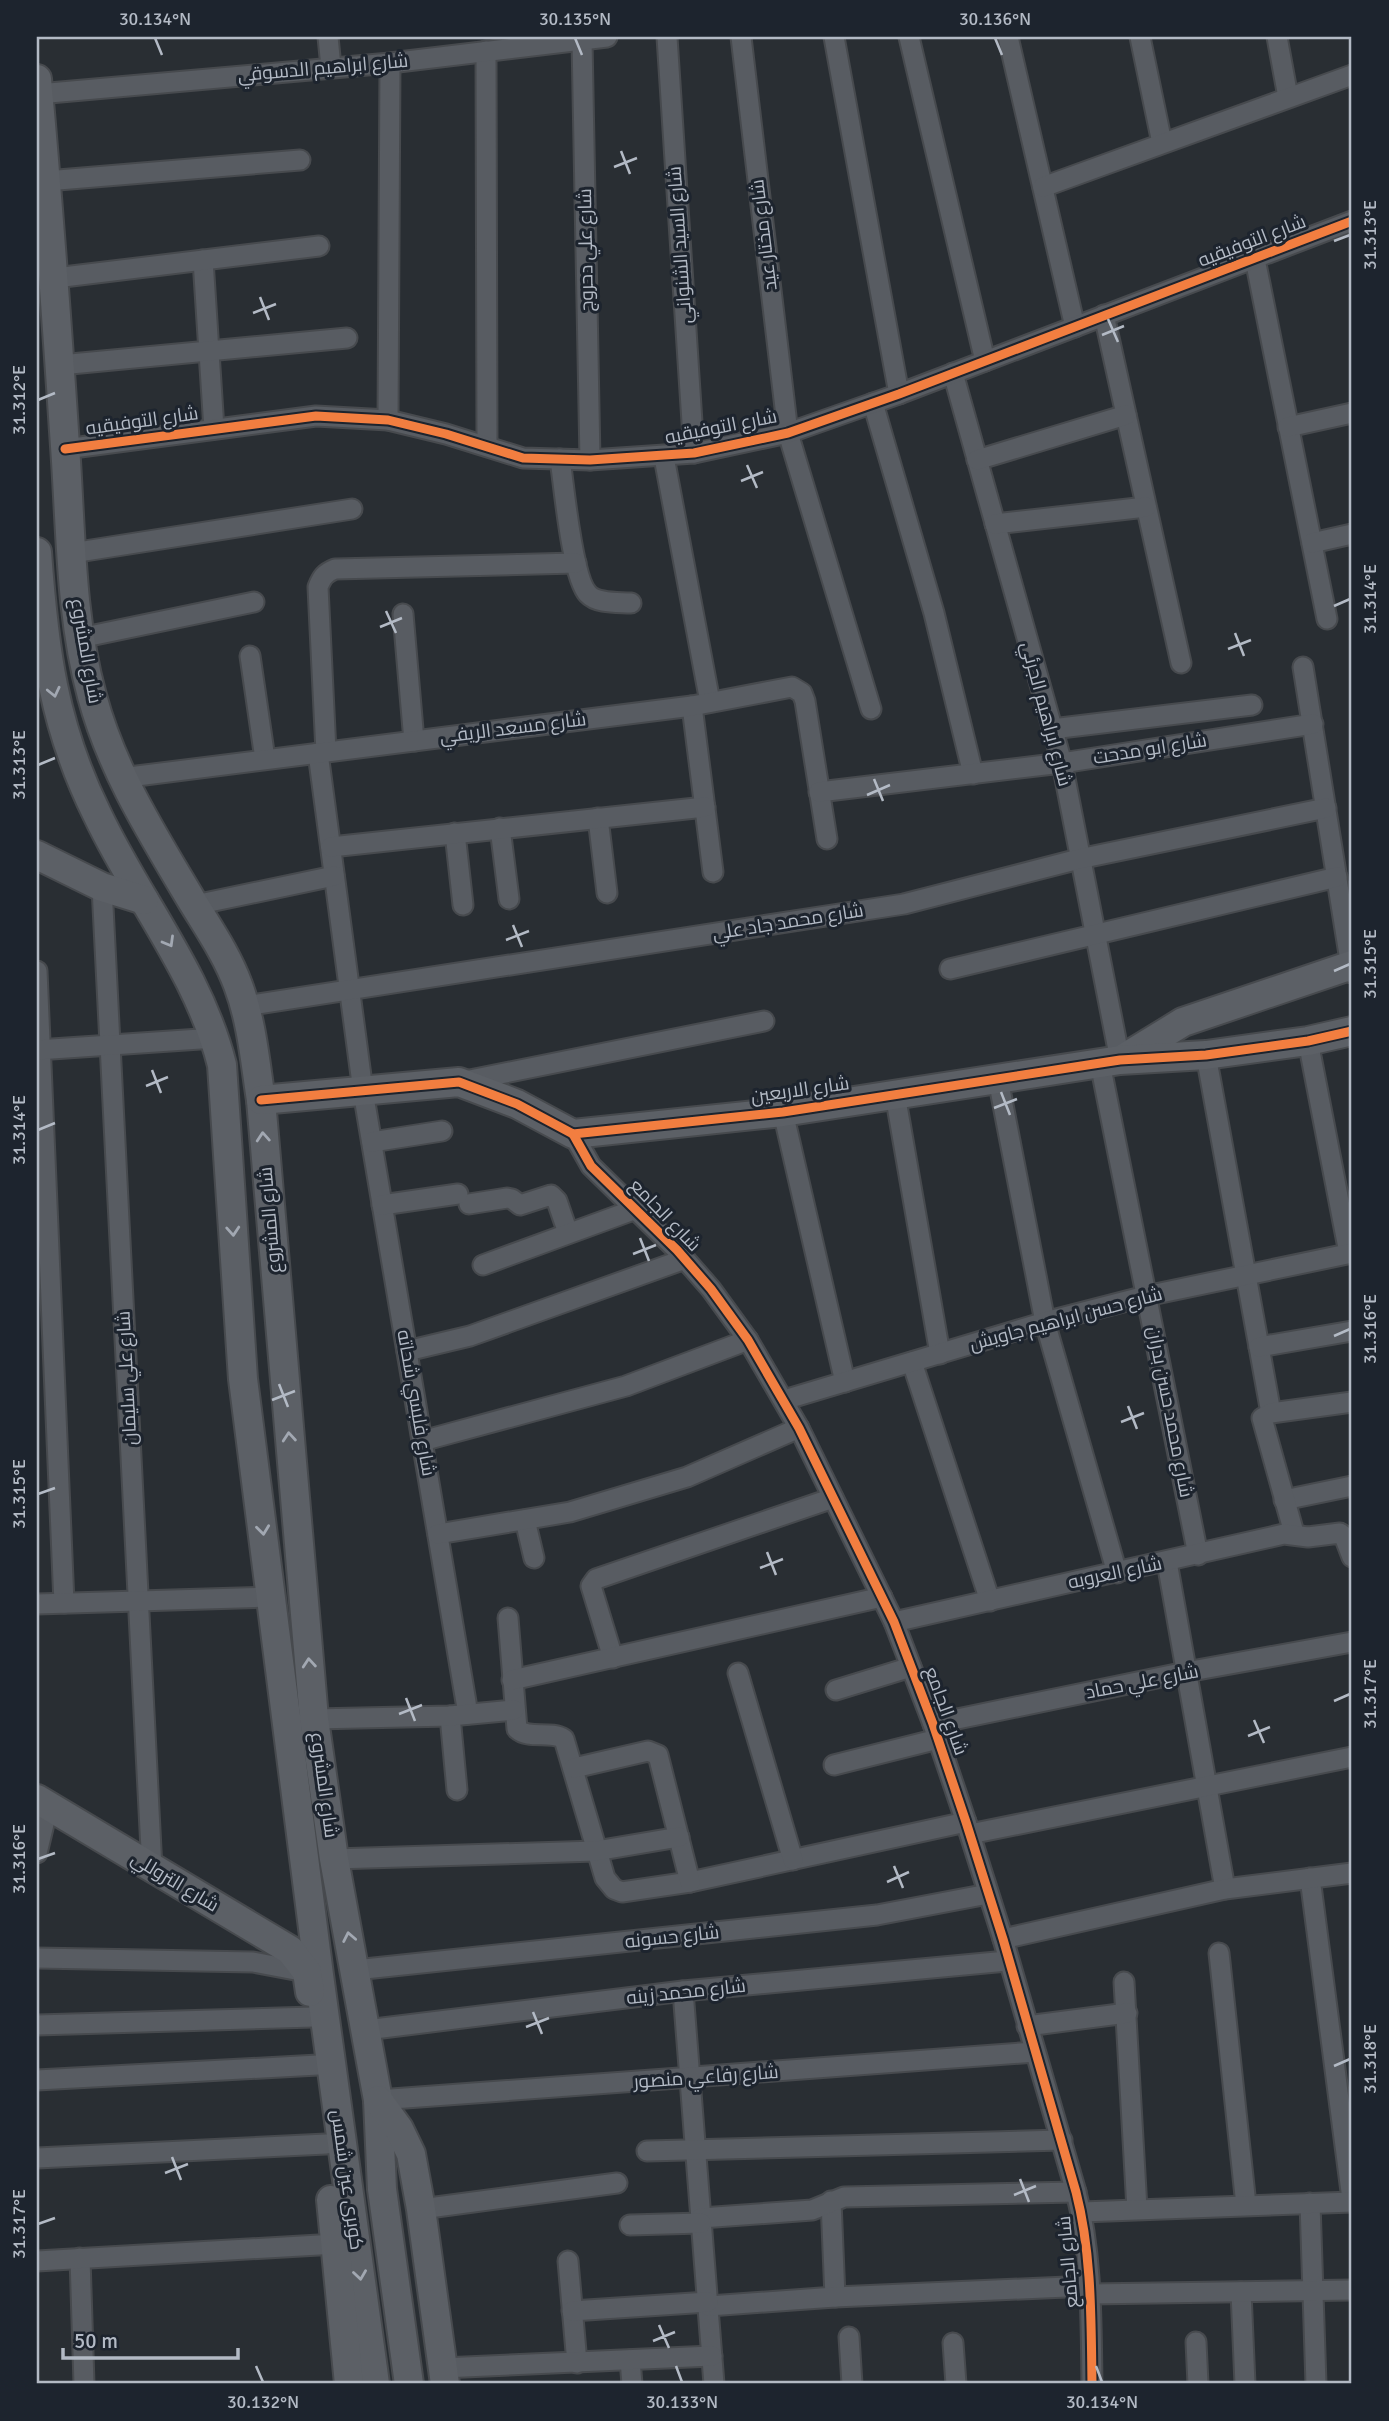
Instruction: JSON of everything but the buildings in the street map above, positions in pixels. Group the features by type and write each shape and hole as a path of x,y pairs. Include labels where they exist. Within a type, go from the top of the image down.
{"main road":[{"name":"شارع المشروع","path":"37,86 80,638 91,695 121,778 230,965 245,1006 261,1100 314,1719 334,1858 378,2100 399,2129 411,2154 443,2376"},
{"name":"شارع المشروع","path":"37,552 43,634 58,713 83,784 97,815 198,994 222,1065 243,1378 271,1597 313,1974 313,2017 318,2065 333,2139 336,2244 349,2384"},
{"path":"38,849 102,887 145,900"},
{"name":"شارع الاربعين","path":"1110,1061 1183,1022 1352,968"},
{"name":"شارع الاربعين","path":"573,1133 783,1112 1110,1061 1206,1055 1308,1041 1352,1031"},
{"path":"261,1100 459,1082 517,1104 573,1133"},
{"name":"شارع التروللي","path":"41,1804 283,1945 313,1974"},
{"name":"كوبرى عين شمس","path":"313,1974 333,2139 374,2384"},
{"name":"كوبرى عين شمس","path":"378,2100 382,2189 409,2384"}],"street":[{"path":"328,37 331,67"},
{"name":"شارع ابراهيم الدسوقي","path":"37,86 390,63 486,51 527,41 607,37"},
{"name":"شارع السيد الشنواني","path":"667,37 694,453"},
{"name":"شارع مختار عيد","path":"741,37 788,433 871,709"},
{"path":"834,37 899,394"},
{"path":"909,37 985,361"},
{"path":"1008,37 1075,327"},
{"path":"1140,37 1162,143"},
{"path":"1277,37 1288,97"},
{"name":"شارع علي دحروج","path":"582,40 590,460"},
{"path":"486,51 487,446"},
{"path":"388,420 390,63"},
{"path":"1043,187 1352,75"},
{"path":"46,181 300,160"},
{"name":"شارع التوفيقيه","path":"65,449 316,416 388,420 523,458 590,460 694,453 788,433 899,394 1352,221"},
{"path":"54,278 319,246"},
{"path":"1255,259 1327,619"},
{"path":"204,260 215,429"},
{"path":"1104,315 1181,663"},
{"path":"60,365 347,338"},
{"name":"شارع ابراهيم الجرئي","path":"953,373 1062,763 1095,935 1110,1061"},
{"path":"873,403 934,613 973,774"},
{"path":"1288,427 1352,413"},
{"path":"977,460 1126,415"},
{"path":"664,457 701,704 705,807 713,872"},
{"path":"559,459 579,577 589,595 603,601 631,603"},
{"path":"995,524 1146,507"},
{"path":"72,553 352,509"},
{"path":"1312,542 1352,534"},
{"name":"شارع فلبسي شحاته","path":"457,1790 459,1715 438,1534 363,1091 334,876 322,752 318,587 322,577 335,569 576,563"},
{"path":"80,638 254,602"},
{"path":"403,614 414,741"},
{"path":"250,656 265,760"},
{"path":"1303,667 1352,968"},
{"name":"شارع مسعد الريفي","path":"121,778 701,704 784,688 798,688 805,701 819,792"},
{"path":"1052,729 1252,705"},
{"name":"شارع ابو مدحت","path":"819,792 1062,763 1313,724"},
{"path":"819,792 827,838"},
{"path":"331,847 705,807"},
{"name":"شارع محمد جاد علي","path":"245,1006 904,904 1079,859 1326,808"},
{"path":"598,818 607,894"},
{"path":"500,828 509,899"},
{"path":"455,833 464,905"},
{"path":"195,905 334,876"},
{"path":"950,969 1337,877"},
{"name":"شارع علي سليمان","path":"102,887 152,1869"},
{"path":"37,971 38,1049 64,1603"},
{"path":"459,1082 764,1021"},
{"path":"38,1049 215,1038"},
{"path":"1308,1041 1351,1253"},
{"path":"1206,1055 1271,1413"},
{"name":"شارع محمد حسن بدران","path":"1110,1061 1146,1296 1198,1555"},
{"path":"998,1079 1045,1322 1116,1573"},
{"path":"895,1094 940,1354"},
{"path":"783,1112 845,1382"},
{"path":"372,1142 442,1131"},
{"name":"شارع الجامع","path":"573,1133 591,1166 685,1259 711,1289 748,1340 799,1428 894,1622 968,1828 1082,2212 1090,2290 1091,2384"},
{"path":"382,1205 506,1198 520,1205 551,1195 557,1201 568,1233"},
{"path":"483,1265 636,1209"},
{"name":"شارع حسن ابراهيم جاويش","path":"784,1400 1045,1322 1146,1296 1351,1253"},
{"path":"407,1352 470,1336 685,1259"},
{"path":"1259,1347 1352,1331"},
{"path":"422,1441 626,1387 748,1340"},
{"path":"912,1362 990,1601"},
{"path":"1294,1534 1262,1422 1265,1415 1352,1402"},
{"path":"438,1534 570,1512 687,1477 799,1428"},
{"path":"1284,1500 1352,1486"},
{"path":"613,1658 591,1586 596,1579 833,1498"},
{"path":"525,1520 534,1558"},
{"name":"شارع العروبه","path":"894,1622 1284,1534 1308,1537 1335,1532 1343,1536 1352,1557"},
{"path":"1167,1562 1225,1889"},
{"path":"37,1604 271,1597"},
{"path":"512,1681 882,1597"},
{"path":"508,1618 516,1725 519,1732 555,1735 564,1739 605,1878 614,1889 622,1892 690,1882 793,1860 1352,1757"},
{"name":"شارع علي حماد","path":"834,1765 935,1731 1186,1672 1352,1642"},
{"path":"836,1690 911,1667"},
{"path":"738,1673 793,1860"},
{"path":"314,1719 459,1715 514,1710"},
{"path":"574,1768 648,1751 661,1759 690,1882"},
{"path":"37,1853 41,1804"},
{"path":"334,1858 596,1851 679,1837"},
{"path":"1003,1939 1225,1889 1352,1873"},
{"path":"1082,2212 1352,2200 1310,1878"},
{"name":"شارع حسونه","path":"355,1970 877,1915 988,1894"},
{"path":"1219,1953 1246,2205"},
{"path":"37,1958 253,1962 313,1974"},
{"name":"شارع محمد زينه","path":"366,2030 683,1991 1007,1961"},
{"path":"1124,1982 1137,2209"},
{"path":"683,1991 714,2384"},
{"path":"1027,2026 1127,2013"},
{"path":"37,2025 313,2017"},
{"name":"شارع رفاعي منصور","path":"378,2100 1035,2052"},
{"path":"37,2080 318,2065"},
{"path":"37,2158 333,2139"},
{"path":"647,2151 1062,2140"},
{"path":"421,2209 617,2183"},
{"path":"630,2225 812,2210 844,2197 1076,2192"},
{"path":"831,2201 835,2297"},
{"path":"1310,2203 1315,2384"},
{"path":"37,2261 336,2244"},
{"path":"80,2258 84,2384"},
{"path":"568,2261 577,2363"},
{"path":"572,2311 835,2297 1090,2290 1352,2290"},
{"path":"1241,2292 1245,2384"},
{"path":"849,2337 852,2384"},
{"path":"1196,2342 1198,2384"},
{"path":"953,2343 956,2384"},
{"path":"443,2376 577,2363 712,2356"},
{"path":"630,2360 632,2384"}],"cycle path":[{"path":"65,449 316,416 388,420 446,434 523,458 590,460 694,453 788,433 899,394 1352,221"},
{"path":"261,1100 459,1082 517,1104 573,1134 783,1112 1120,1060 1206,1055 1308,1041 1352,1031"},
{"path":"573,1134 591,1166 677,1250 711,1289 748,1340 799,1428 894,1622 933,1724 966,1822 1003,1939 1076,2192 1088,2263 1092,2384"}]}
